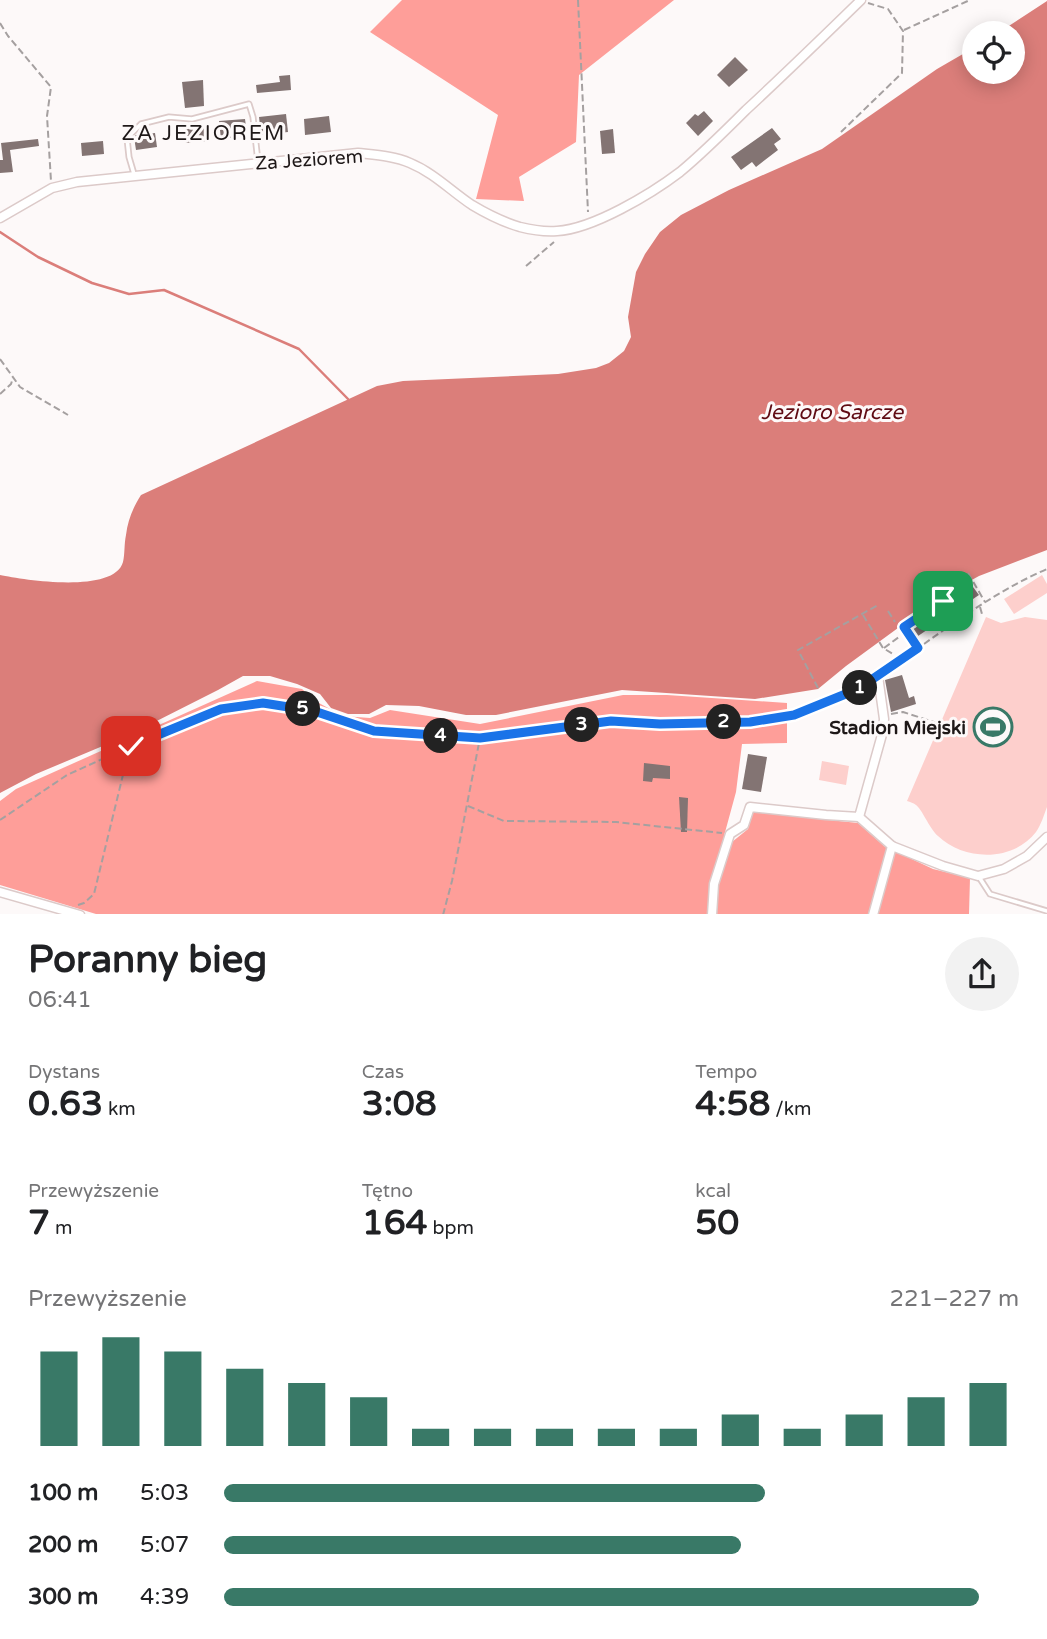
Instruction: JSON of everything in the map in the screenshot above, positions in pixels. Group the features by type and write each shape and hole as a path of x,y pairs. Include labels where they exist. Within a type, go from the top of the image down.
{"street":[{"name":"Za Jeziorem","path":"0,218 52,188 77,183 358,153 387,156 409,163 429,173 471,204 494,217 543,232 560,231 589,223 634,201 681,171 861,0"},
{"path":"859,817 883,731 878,676 918,648 906,629"},
{"path":"712,914 714,884 730,834 744,825 750,807 859,817 892,846 978,876 1004,869 1027,856 1047,837"},
{"path":"873,914 892,846"},
{"path":"0,892 77,914"}],"lane":[{"path":"134,176 127,138 141,124 169,117 192,119 249,104 258,163"},
{"path":"978,876 990,894 1047,911"}],"path":[{"path":"578,0 589,223"},
{"path":"842,132 902,73 903,31 888,9 861,0"},
{"path":"903,31 970,0"},
{"path":"0,23 51,87 47,116 52,188"},
{"path":"526,266 553,243 560,231"},
{"path":"0,359 20,387 68,415"},
{"path":"0,394 11,384 13,376"},
{"path":"918,648 1021,580 1047,569"},
{"path":"968,573 985,603"},
{"path":"883,648 973,581"},
{"path":"932,586 943,601"},
{"path":"818,688 798,650 878,605"},
{"path":"979,606 982,614"},
{"path":"863,614 883,648 894,655"},
{"path":"0,820 67,775 221,709 263,703 314,711 374,731 480,738 611,721 660,724 750,722 794,715 858,689 878,676"},
{"path":"883,716 903,712 937,723"},
{"path":"443,914 468,806 480,738"},
{"path":"60,909 85,903 94,894 131,746"},
{"path":"468,806 504,821 617,822 730,834"}],"shaded area":[{"path":"402,0 674,0 579,75 576,142 519,177 524,201 476,199 498,115 370,32"},
{"path":"1042,575 1047,584 1047,593 1014,614 1004,599"},
{"name":"Stadion Miejski","path":"986,617 1001,623 1025,617 1047,620 1047,807 1038,829 1026,842 1015,849 988,855 974,854 949,844 935,833 918,807 907,801"},
{"path":"257,681 302,689 317,702 343,716 370,718 390,710 480,724 623,695 667,695 787,703 787,743 742,744 736,792 724,836 732,842 748,829 753,812 858,823 884,846 933,869 970,878 969,914 96,914 0,885 0,801 16,789"},
{"path":"822,761 849,766 846,785 819,780"}],"water":[{"name":"Jezioro Sarcze","path":"1047,1 1047,550 979,576 939,598 818,689 755,699 622,690 496,715 466,715 419,706 386,705 369,714 348,714 331,708 320,694 297,684 270,676 243,676 129,735 36,774 0,793 0,575 67,582 103,578 116,572 123,562 130,519 141,495 377,386 403,381 558,374 596,368 609,363 624,351 631,337 628,317 636,272 660,232 681,215 729,190 822,149 962,55 962,84 1025,84 1025,21 1016,21"}],"building":[{"path":"735,57 748,70 729,87 717,75"},
{"path":"290,75 291,90 257,93 256,85 280,82 279,76"},
{"path":"203,80 204,106 185,108 182,82"},
{"path":"704,111 713,121 698,136 686,123 695,114 698,116"},
{"path":"286,114 288,132 261,135 259,117"},
{"path":"329,116 331,132 305,135 304,119"},
{"path":"245,119 247,136 221,139 219,121"},
{"path":"206,127 207,141 185,143 184,129"},
{"path":"772,128 781,139 774,144 778,150 756,167 752,162 741,170 731,157"},
{"path":"613,129 615,153 602,154 600,131"},
{"path":"155,133 157,147 136,150 136,135"},
{"path":"38,139 39,146 10,150 13,172 0,173 0,160 3,160 1,143"},
{"path":"103,141 104,154 82,156 81,143"},
{"path":"973,587 979,595 918,636 913,629"},
{"path":"902,675 909,698 914,696 916,704 891,712 885,680"},
{"path":"748,754 767,757 761,792 742,789"},
{"path":"644,763 670,766 670,779 653,778 652,782 643,781"},
{"path":"679,797 688,798 687,832 681,832"}],"waterway":[{"path":"0,232 38,257 92,283 129,294 164,290 299,349 348,399"}],"place":[{"name":"Stadion Miejski","path":"993,727"}],"district":[{"name":"ZA JEZIOREM","path":"204,133"}],"route":[{"path":"131,746 221,709 263,703 314,711 374,731 480,738 611,721 660,724 750,722 794,715 858,689 918,648 904,627 943,601"}]}
